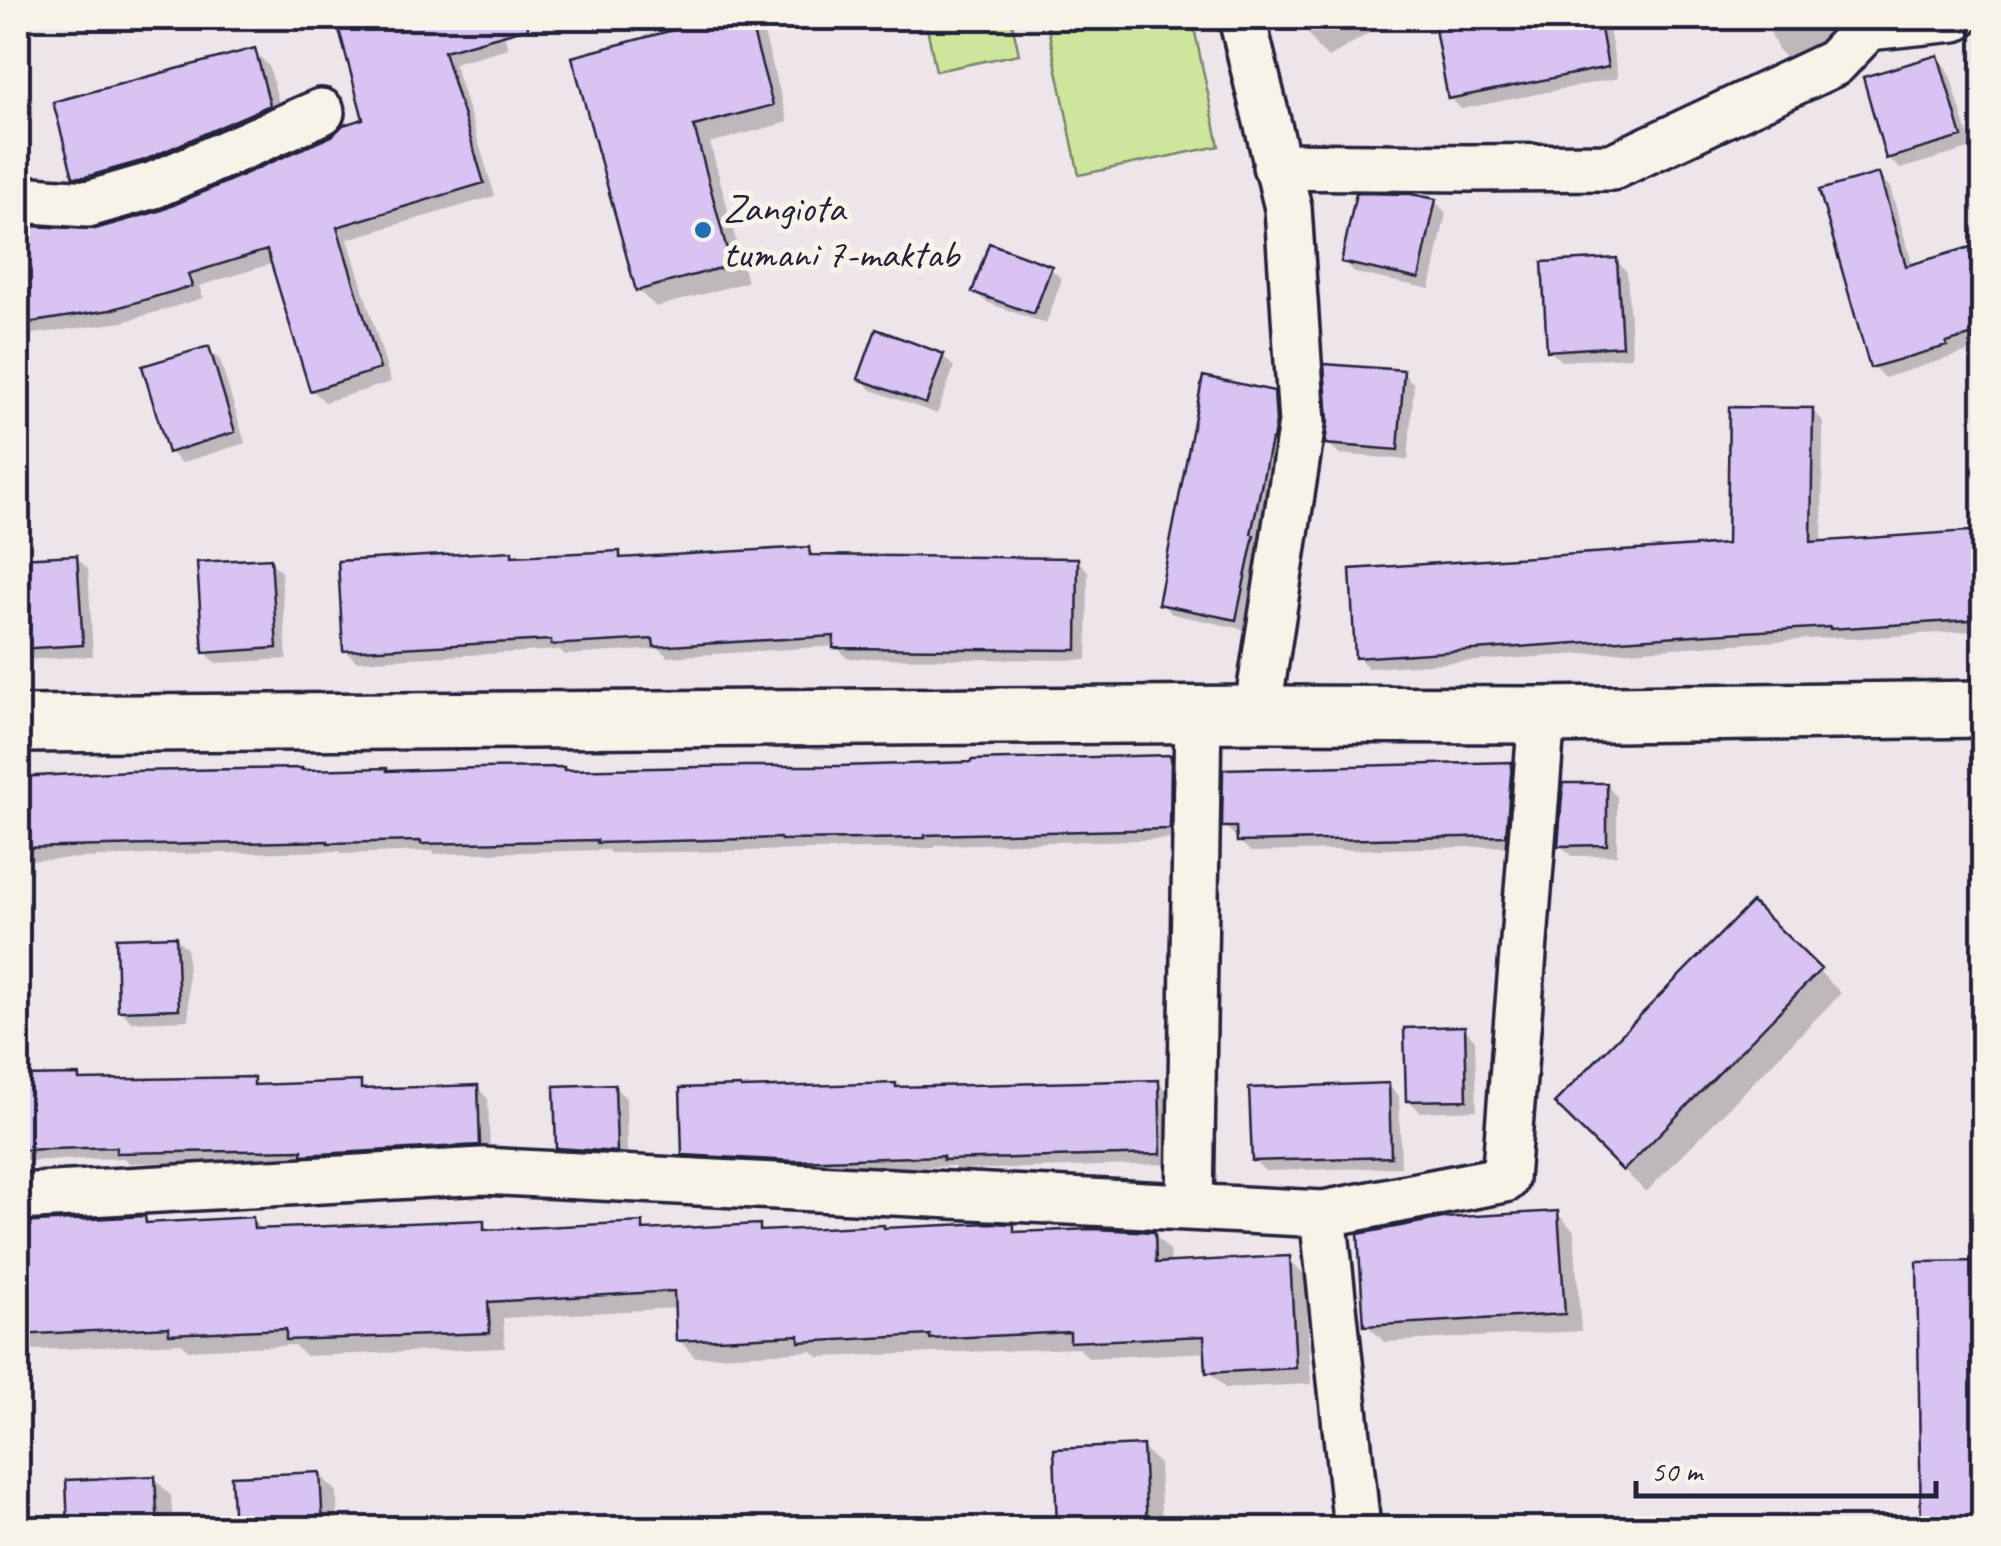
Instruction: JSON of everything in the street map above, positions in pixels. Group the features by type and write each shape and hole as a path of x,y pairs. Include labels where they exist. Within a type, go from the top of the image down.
{"main road":[{"path":"18,724 1257,714 1542,716 1984,709"}],"street":[{"path":"1242,18 1288,208 1302,423 1257,714"},
{"path":"1276,166 1612,167 1834,63 1866,22 1955,18"},
{"path":"18,199 88,204 121,195 154,185 322,112"},
{"path":"1190,1207 1198,715"},
{"path":"18,1197 483,1171 1323,1214 1505,1179 1542,716"},
{"path":"1323,1214 1357,1528"}],"green space":[{"path":"925,18 1011,18 1019,54 936,71"},
{"path":"1046,18 1192,18 1219,146 1079,175"}],"building":[{"path":"336,18 527,18 528,28 444,51 484,183 337,227 380,369 310,391 267,250 188,274 192,286 110,310 20,324 18,228 95,229 162,210 363,119"},
{"path":"718,18 749,18 773,105 694,126 731,265 636,291 572,57"},
{"path":"1433,18 1599,18 1608,67 1448,99"},
{"path":"255,48 270,105 145,160 73,177 53,102"},
{"path":"1938,55 1962,137 1886,159 1863,77"},
{"path":"1879,173 1906,266 1984,243 1984,332 1870,368 1819,190"},
{"path":"1356,193 1411,194 1436,199 1419,279 1341,262"},
{"path":"989,243 1052,266 1034,314 972,292"},
{"path":"1617,258 1622,346 1547,351 1542,262"},
{"path":"876,329 944,354 926,404 858,379"},
{"path":"209,346 235,432 168,453 142,366"},
{"path":"1324,364 1404,370 1398,450 1325,444 1328,421"},
{"path":"1203,376 1274,391 1276,422 1236,620 1158,604"},
{"path":"1729,407 1813,408 1811,542 1984,530 1984,619 1355,658 1350,569 1727,544"},
{"path":"809,547 810,555 1078,558 1077,650 833,648 834,636 654,647 653,639 551,645 551,640 343,651 338,561 512,551 512,556 620,551 620,558"},
{"path":"77,555 83,645 18,649 18,558"},
{"path":"271,558 277,648 203,653 197,562"},
{"path":"1171,755 1170,829 925,838 421,844 328,841 18,848 18,777 302,768 387,771 839,766"},
{"path":"1512,762 1506,836 1237,842 1236,827 1222,827 1223,769"},
{"path":"1563,783 1607,783 1607,845 1558,846"},
{"path":"1752,902 1821,969 1623,1171 1554,1103"},
{"path":"176,936 179,1009 118,1011 116,938"},
{"path":"1465,1026 1467,1100 1406,1101 1404,1028"},
{"path":"79,1075 79,1080 254,1077 254,1085 361,1081 361,1089 478,1085 480,1145 302,1155 302,1150 21,1150 19,1076"},
{"path":"1159,1080 1161,1154 795,1161 682,1155 680,1088"},
{"path":"1389,1083 1391,1157 1252,1161 1249,1088"},
{"path":"615,1084 617,1152 556,1148 554,1086"},
{"path":"1558,1211 1565,1314 1364,1326 1358,1234 1443,1218"},
{"path":"145,1216 146,1223 253,1217 254,1229 484,1220 484,1230 643,1222 643,1230 760,1224 760,1231 989,1223 1014,1224 1014,1232 1155,1232 1156,1263 1290,1256 1296,1368 1206,1373 1204,1336 1070,1342 1070,1332 799,1342 799,1335 676,1341 674,1291 488,1302 490,1333 286,1340 286,1329 169,1334 169,1327 18,1335 18,1223"},
{"path":"1984,1261 1984,1528 1921,1528 1917,1262"},
{"path":"1143,1445 1147,1528 1057,1528 1054,1449"},
{"path":"320,1472 323,1528 234,1528 231,1476"},
{"path":"155,1476 158,1528 68,1528 66,1480"}],"place":[{"name":"Zangiota tumani 7-maktab","path":"703,230"}]}
